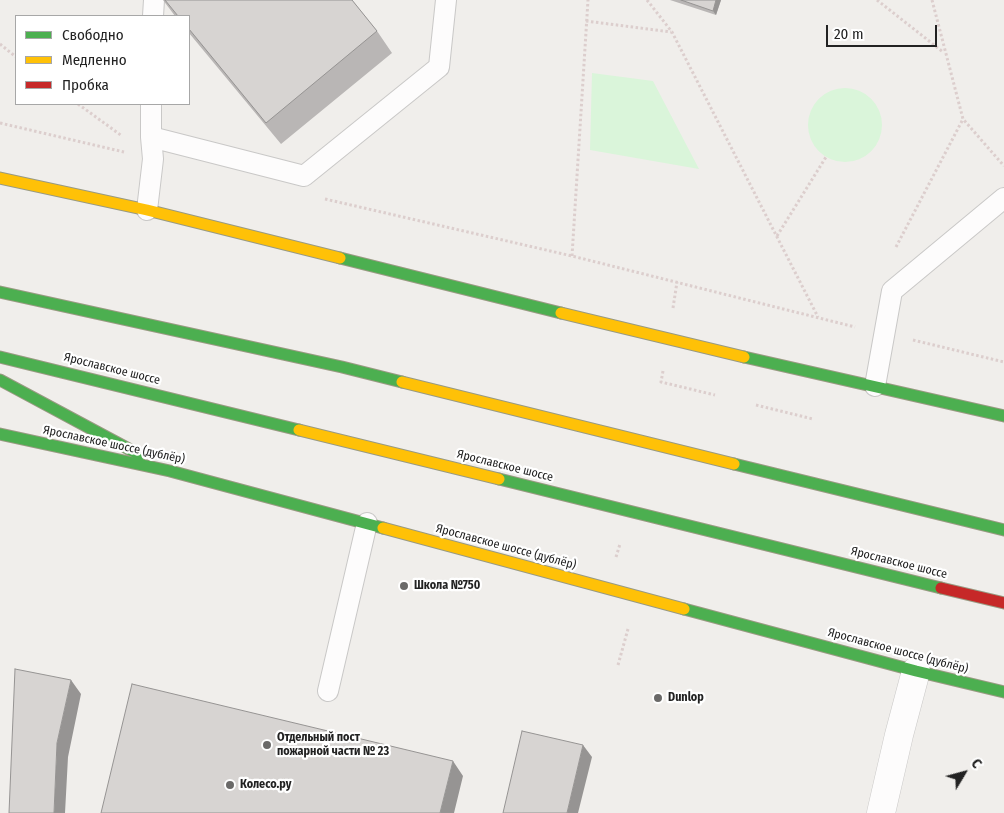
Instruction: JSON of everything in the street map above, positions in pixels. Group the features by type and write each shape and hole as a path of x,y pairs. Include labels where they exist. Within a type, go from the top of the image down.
{"street":[{"path":"0,178 147,210 668,340 1004,416"},
{"path":"0,292 342,367 1004,530"},
{"name":"Ярославское шоссе","path":"0,357 1004,603"},
{"path":"0,380 170,471"},
{"name":"Ярославское шоссе (дублёр)","path":"0,434 170,471 1004,692"},
{"path":"882,813 898,735 916,670"}],"lane":[{"path":"153,15 154,0"},
{"path":"151,137 304,176 440,66 446,0"},
{"path":"147,210 153,159 151,105"},
{"path":"875,386 892,291 1004,198"},
{"path":"328,691 367,523"}],"path":[{"path":"572,256 588,0"},
{"path":"647,0 672,32 818,318"},
{"path":"877,0 945,53"},
{"path":"932,0 962,119 1004,166"},
{"path":"586,21 672,32"},
{"path":"0,44 15,56"},
{"path":"79,105 153,159"},
{"path":"896,248 962,119"},
{"path":"0,123 153,159"},
{"path":"777,236 826,157"},
{"path":"319,197 572,256 818,318 1004,362"},
{"path":"661,382 715,395"},
{"path":"756,405 813,419"}],"green space":[{"path":"592,73 653,81 699,169 590,150"},
{"path":"838,88 852,88 866,94 876,104 882,118 880,139 866,156 852,162 838,162 824,156 814,146 808,132 808,118 814,104 824,94"}],"building":[{"path":"165,0 352,0 377,31 266,123 190,30 190,15 177,15"},
{"path":"681,0 716,0 713,11"},
{"path":"15,669 71,680 57,743 54,813 9,813"},
{"path":"132,684 453,761 440,813 101,813"},
{"path":"522,731 583,745 567,813 503,813"}],"traffic: fast":[{"path":"340,258 561,313"},
{"path":"0,292 342,367 402,382"},
{"path":"0,357 299,430"},
{"path":"744,357 1004,416"},
{"path":"0,380 140,455"},
{"path":"0,434 170,471 383,528"},
{"path":"734,464 1004,530"},
{"path":"499,479 941,588"},
{"path":"684,609 916,671 1004,692"}],"traffic: slow":[{"path":"0,178 147,210 340,258"},
{"path":"561,313 744,357"},
{"path":"402,382 734,464"},
{"path":"299,430 499,479"},
{"path":"383,528 684,609"}],"traffic: jam":[{"path":"941,588 1004,603"}],"place":[{"name":"Школа №750","path":"404,586"},
{"name":"Dunlop","path":"658,698"},
{"name":"Отдельный пост пожарной части № 23","path":"267,745"},
{"name":"Колесо.ру","path":"230,785"}]}
